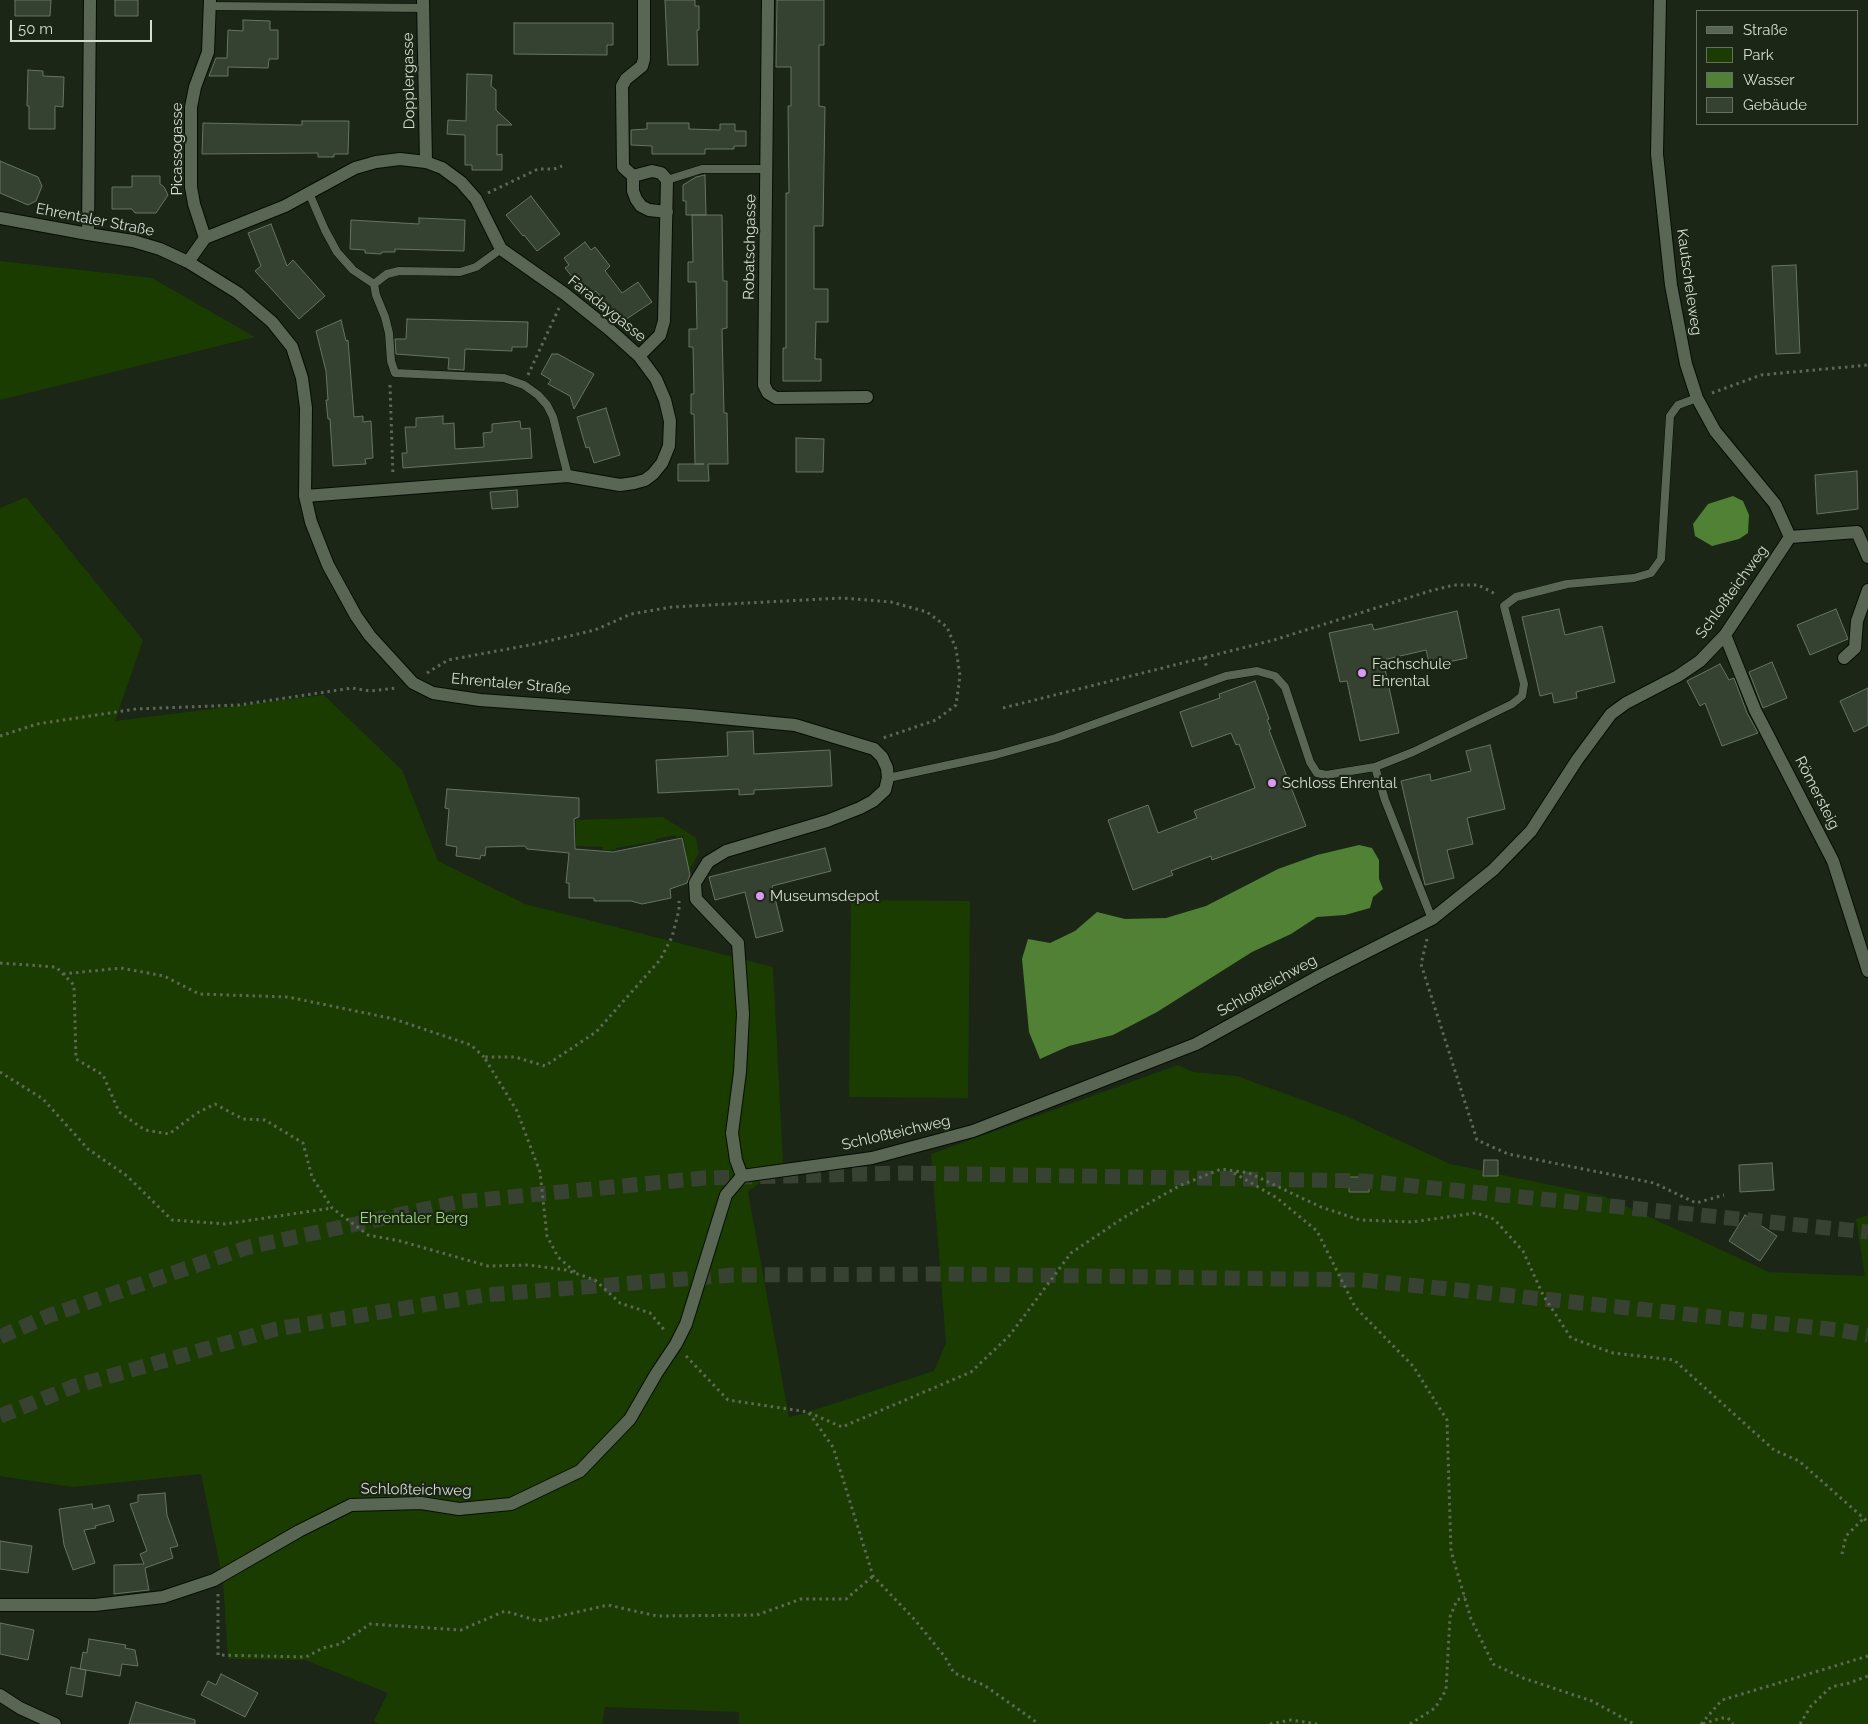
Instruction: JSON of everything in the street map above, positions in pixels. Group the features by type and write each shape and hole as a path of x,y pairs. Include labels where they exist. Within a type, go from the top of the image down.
{"street":[{"path":"88,234 90,0"},
{"path":"644,0 644,59 642,66 626,79 622,86 623,167 633,176 633,191 641,206 649,210 667,212"},
{"name":"Robatschgasse","path":"768,0 764,385 768,393 776,398 867,397"},
{"name":"Kautscheleweg","path":"1660,0 1657,154 1671,285 1686,364 1697,398 1715,431 1775,504 1790,537"},
{"name":"Picassogasse","path":"205,238 194,204 191,187 191,107 195,87 208,52 210,3"},
{"name":"Dopplergasse","path":"424,4 426,162"},
{"name":"Faradaygasse","path":"205,238 285,206 309,194 329,180 355,168 376,162 400,159 426,162 442,168 461,182 476,199 501,249 565,294 639,356 656,379 665,400 670,421 669,446 662,463 654,474 645,480 634,483 620,485 568,476 305,496"},
{"path":"633,176 652,171 660,173 668,180 664,321 660,335 639,356"},
{"name":"Ehrentaler Straße","path":"0,218 133,241 160,248 188,262 238,293 272,322 292,347 302,378 306,408 305,496 311,522 328,566 356,616 370,636 413,683 433,693 480,700 697,715 795,724 874,749 882,757 887,768 888,778"},
{"path":"188,262 205,238"},
{"path":"1790,537 1857,532 1868,557"},
{"name":"Schloßteichweg","path":"0,1605 95,1606 163,1597 214,1580 299,1531 351,1505 421,1503 459,1509 511,1504 580,1471 630,1419 676,1344 686,1324 726,1194 742,1176 872,1158 973,1131 1196,1044 1323,974 1432,919 1494,870 1531,831 1577,760 1611,714 1626,703 1678,676 1700,661 1725,635 1790,537"},
{"path":"1844,658 1855,648 1857,620 1868,590"},
{"name":"Römersteig","path":"1725,635 1756,710 1833,861 1868,971"},
{"path":"742,1176 736,1160 732,1133 740,1072 743,1014 738,943 696,899 695,883 708,862 726,851 827,821 860,808 873,801 885,790 888,778"},
{"path":"0,1695 20,1708 55,1724"}],"lane":[{"path":"210,3 424,4"},
{"path":"668,180 702,169 767,168"},
{"path":"309,194 337,252 353,270 374,284 389,333 391,361 395,373 504,378 524,385 538,395 553,417 568,476"},
{"path":"374,284 386,274 399,271 460,272 476,267 501,249"},
{"path":"888,778 1056,738 1226,676 1257,671 1275,676 1285,687 1310,762 1317,773 1326,775 1375,767 1413,752 1512,704 1522,696 1524,684 1504,606 1516,597 1526,593 1567,584 1634,578 1651,573 1661,558 1670,416 1678,405 1697,398"},
{"path":"1375,767 1385,800 1432,919"}],"path":[{"path":"476,199 538,169 554,169 562,166"},
{"path":"524,385 565,294"},
{"path":"1697,398 1762,375 1868,364"},
{"path":"394,489 390,381 395,373"},
{"path":"1003,708 1274,640 1430,591 1454,586 1478,585 1492,592 1504,606"},
{"path":"0,736 37,724 136,709 239,705 352,688 370,691 395,689 413,683 448,660 535,644 595,630 631,614 672,607 842,598 891,602 927,612 947,627 956,649 960,676 956,704 936,720 899,734 859,744"},
{"path":"484,1057 515,1058 545,1066 596,1032 660,960 672,938 679,910 679,901"},
{"path":"1432,919 1421,964 1477,1140 1508,1154 1654,1183 1696,1203 1724,1195"},
{"path":"0,962 56,967 74,985 76,1059 103,1075 119,1112 145,1130 169,1134 197,1113 215,1104 243,1119 265,1120 303,1143 312,1177 332,1208 368,1235 400,1240 488,1266 529,1265 566,1270 595,1280 620,1303 650,1313 728,1400 808,1412 842,1427 971,1372 1010,1335 1071,1253 1122,1218 1179,1186 1221,1169 1231,1172 1277,1198 1317,1231 1355,1307 1413,1366 1447,1420 1451,1550 1471,1619 1493,1664 1523,1678 1592,1701 1634,1724"},
{"path":"63,974 121,968 164,976 199,994 288,997 394,1019 470,1045 484,1057 517,1111 540,1172 547,1236 558,1257 577,1274"},
{"path":"0,1072 43,1099 88,1149 127,1176 172,1220 225,1224 332,1208"},
{"path":"1231,1172 1249,1173 1321,1207 1360,1220 1412,1222 1476,1213 1494,1220 1523,1251 1542,1295 1571,1338 1613,1353 1674,1360 1774,1450 1799,1461 1868,1522"},
{"path":"808,1412 833,1447 873,1576 921,1628 945,1657 954,1673 984,1684 1039,1724"},
{"path":"1842,1554 1846,1536 1864,1518"},
{"path":"214,1580 218,1597 218,1655 306,1657 323,1648 340,1644 370,1624 461,1630 505,1611 538,1621 608,1605 657,1616 757,1615 801,1599 846,1599 873,1576"},
{"path":"1410,1724 1436,1708 1446,1690 1450,1617 1457,1600 1465,1597"},
{"path":"1702,1724 1722,1700 1868,1656"},
{"path":"1800,1724 1811,1706 1831,1687 1849,1684 1868,1676"},
{"path":"1702,1724 1721,1718 1728,1718 1733,1724"},
{"path":"1270,1724 1291,1720 1317,1724"}],"green space":[{"path":"0,261 152,278 255,337 0,400"},
{"name":"Ehrentaler Berg","path":"26,497 143,640 115,721 324,695 402,770 438,861 525,904 773,967 783,1164 748,1192 789,1417 934,1371 946,1343 931,1154 1178,1065 1193,1072 1237,1076 1346,1116 1450,1164 1604,1196 1769,1272 1865,1276 1856,1219 1868,1215 1868,1724 739,1724 739,1712 605,1707 602,1724 378,1724 374,1721 388,1693 305,1660 228,1659 223,1581 201,1474 73,1487 0,1476 0,508"},
{"path":"663,817 696,838 699,853 686,876 682,859 687,856 683,836 676,837 675,835 656,839 656,841 616,848 615,850 603,850 603,847 576,846 576,820"},
{"path":"851,900 970,901 968,1098 849,1097"}],"water":[{"path":"1733,496 1743,501 1749,515 1748,533 1739,539 1712,546 1695,536 1693,524 1708,504"},
{"path":"1359,845 1372,848 1379,860 1379,879 1383,889 1373,897 1370,908 1345,915 1317,917 1291,934 1252,952 1157,1012 1113,1035 1069,1046 1040,1059 1029,1032 1022,959 1028,939 1050,943 1075,931 1097,912 1125,919 1166,918 1206,906 1278,869 1317,855"}],"building":[{"path":"15,0 51,0 50,16 15,16"},
{"path":"115,0 138,0 138,16 115,16"},
{"path":"665,0 695,0 695,6 699,6 699,30 697,30 698,65 668,65"},
{"path":"777,0 824,0 824,45 819,45 819,106 825,107 823,226 814,226 814,289 828,289 828,322 816,322 815,359 821,359 821,381 783,381 783,348 786,348 786,193 789,193 788,106 791,106 791,67 776,67"},
{"path":"243,20 270,21 270,30 278,30 278,59 269,59 268,68 228,67 228,76 209,76 216,58 227,58 228,30 243,31"},
{"path":"514,23 613,23 613,45 607,45 607,55 514,54"},
{"path":"28,70 43,71 43,76 64,77 63,107 55,106 55,129 29,129 29,106 27,106"},
{"path":"467,74 492,75 491,86 496,90 496,110 512,125 497,125 497,155 502,154 502,170 472,170 472,165 465,165 465,135 447,134 448,120 466,121"},
{"path":"302,121 349,121 348,154 334,154 334,157 318,157 318,153 202,154 203,123 302,125"},
{"path":"647,123 689,123 689,129 720,130 720,124 735,124 735,131 746,131 746,146 734,146 734,149 705,149 705,154 652,154 652,146 631,145 631,130 647,129"},
{"path":"0,161 38,177 42,186 36,201 28,205 0,193"},
{"path":"705,175 706,215 686,215 686,201 683,201 683,185 696,177"},
{"path":"132,176 160,176 160,184 168,195 156,213 135,213 132,209 112,209 112,187 132,187"},
{"path":"531,196 560,234 537,251 506,215"},
{"path":"692,215 722,215 723,281 727,281 727,328 722,329 724,413 727,413 728,464 708,464 709,481 678,481 678,464 695,464 694,414 691,414 691,394 694,394 693,347 689,347 689,329 697,329 696,282 688,282 688,262 693,262"},
{"path":"419,218 465,220 464,251 395,249 395,252 382,252 381,254 365,253 365,250 350,249 351,220 419,224"},
{"path":"271,224 287,266 293,260 325,296 299,319 255,271 261,266 248,233"},
{"path":"585,242 591,250 595,247 610,266 605,271 622,293 638,282 652,302 622,322 617,315 615,316 596,291 592,294 586,286 582,289 565,268 569,265 564,258"},
{"path":"1796,265 1800,353 1776,354 1772,266"},
{"path":"407,319 528,322 527,347 512,347 512,351 465,349 464,370 448,369 449,358 396,354 395,339 406,339"},
{"path":"341,320 346,341 348,340 354,417 363,416 363,422 371,421 373,458 365,459 366,464 333,466 330,419 328,419 326,400 328,400 326,371 316,331"},
{"path":"552,354 558,354 594,374 574,409 570,396 548,384 551,380 541,374"},
{"path":"606,408 620,455 594,463 589,447 586,448 577,417"},
{"path":"443,416 443,424 454,423 455,449 484,447 483,433 492,432 492,424 520,421 521,429 530,428 532,458 403,468 402,453 407,453 405,427 416,427 416,418"},
{"path":"796,438 824,439 823,472 796,472"},
{"path":"1857,471 1858,509 1817,514 1815,475"},
{"path":"517,490 518,507 492,509 490,492"},
{"path":"1559,609 1565,635 1602,626 1615,682 1576,692 1577,698 1554,703 1552,693 1540,696 1522,617"},
{"path":"1836,609 1848,639 1810,655 1797,625"},
{"name":"Fachschule Ehrental","path":"1457,611 1467,658 1430,666 1426,650 1383,660 1399,733 1360,741 1347,681 1340,682 1329,633 1372,624 1374,630"},
{"path":"1772,662 1787,698 1763,708 1749,672"},
{"path":"1720,664 1729,680 1734,678 1747,713 1758,733 1722,746 1705,703 1700,706 1687,681"},
{"name":"Schloss Ehrental","path":"1255,681 1269,719 1267,720 1271,729 1269,730 1306,826 1212,860 1211,856 1171,871 1173,875 1133,890 1108,820 1148,805 1158,833 1197,818 1194,811 1255,788 1239,744 1236,745 1231,733 1192,747 1180,712 1220,698 1219,694"},
{"path":"1868,688 1868,725 1854,732 1840,701"},
{"path":"753,731 754,754 830,750 832,786 754,790 754,794 739,795 739,789 658,793 656,760 728,756 727,732"},
{"path":"1490,745 1505,809 1467,818 1473,844 1447,850 1454,878 1425,885 1401,781 1430,774 1431,781 1471,771 1466,751"},
{"path":"447,789 579,798 579,817 574,819 575,849 613,852 682,838 690,875 687,883 670,889 671,898 642,904 631,901 594,901 594,898 569,898 569,883 566,883 569,853 527,849 525,846 486,847 485,856 481,855 480,859 456,856 457,847 446,845 449,809 445,808"},
{"name":"Museumsdepot","path":"825,848 831,871 772,886 783,931 756,938 745,892 715,900 709,877"},
{"path":"1484,1160 1498,1160 1498,1176 1483,1176"},
{"path":"1772,1163 1774,1190 1740,1192 1739,1165"},
{"path":"1349,1177 1370,1177 1369,1192 1349,1192"},
{"path":"1745,1215 1777,1236 1760,1261 1729,1241"},
{"path":"165,1493 167,1515 178,1546 170,1548 173,1558 145,1568 149,1590 114,1594 114,1565 144,1564 140,1554 147,1551 130,1504 138,1502 138,1495"},
{"path":"92,1504 93,1509 109,1505 114,1521 95,1526 96,1528 84,1530 95,1563 73,1570 64,1545 59,1509"},
{"path":"0,1541 32,1546 28,1573 0,1569"},
{"path":"0,1623 34,1630 28,1660 0,1654"},
{"path":"89,1639 126,1645 125,1648 135,1650 138,1666 122,1664 120,1676 80,1669 83,1652 87,1653"},
{"path":"71,1667 86,1670 82,1697 66,1694"},
{"path":"221,1674 258,1693 245,1717 201,1695 208,1681 216,1685"},
{"path":"136,1702 195,1720 195,1724 129,1724"}],"tunnel":[{"path":"0,1337 48,1316 249,1247 458,1202 704,1178 905,1173 1364,1181 1868,1232"},
{"path":"0,1416 75,1386 276,1329 485,1295 733,1275 951,1274 1362,1280 1839,1330 1868,1335"}],"place":[{"name":"Fachschule Ehrental","path":"1362,673"},
{"name":"Schloss Ehrental","path":"1272,783"},
{"name":"Museumsdepot","path":"760,896"}]}
